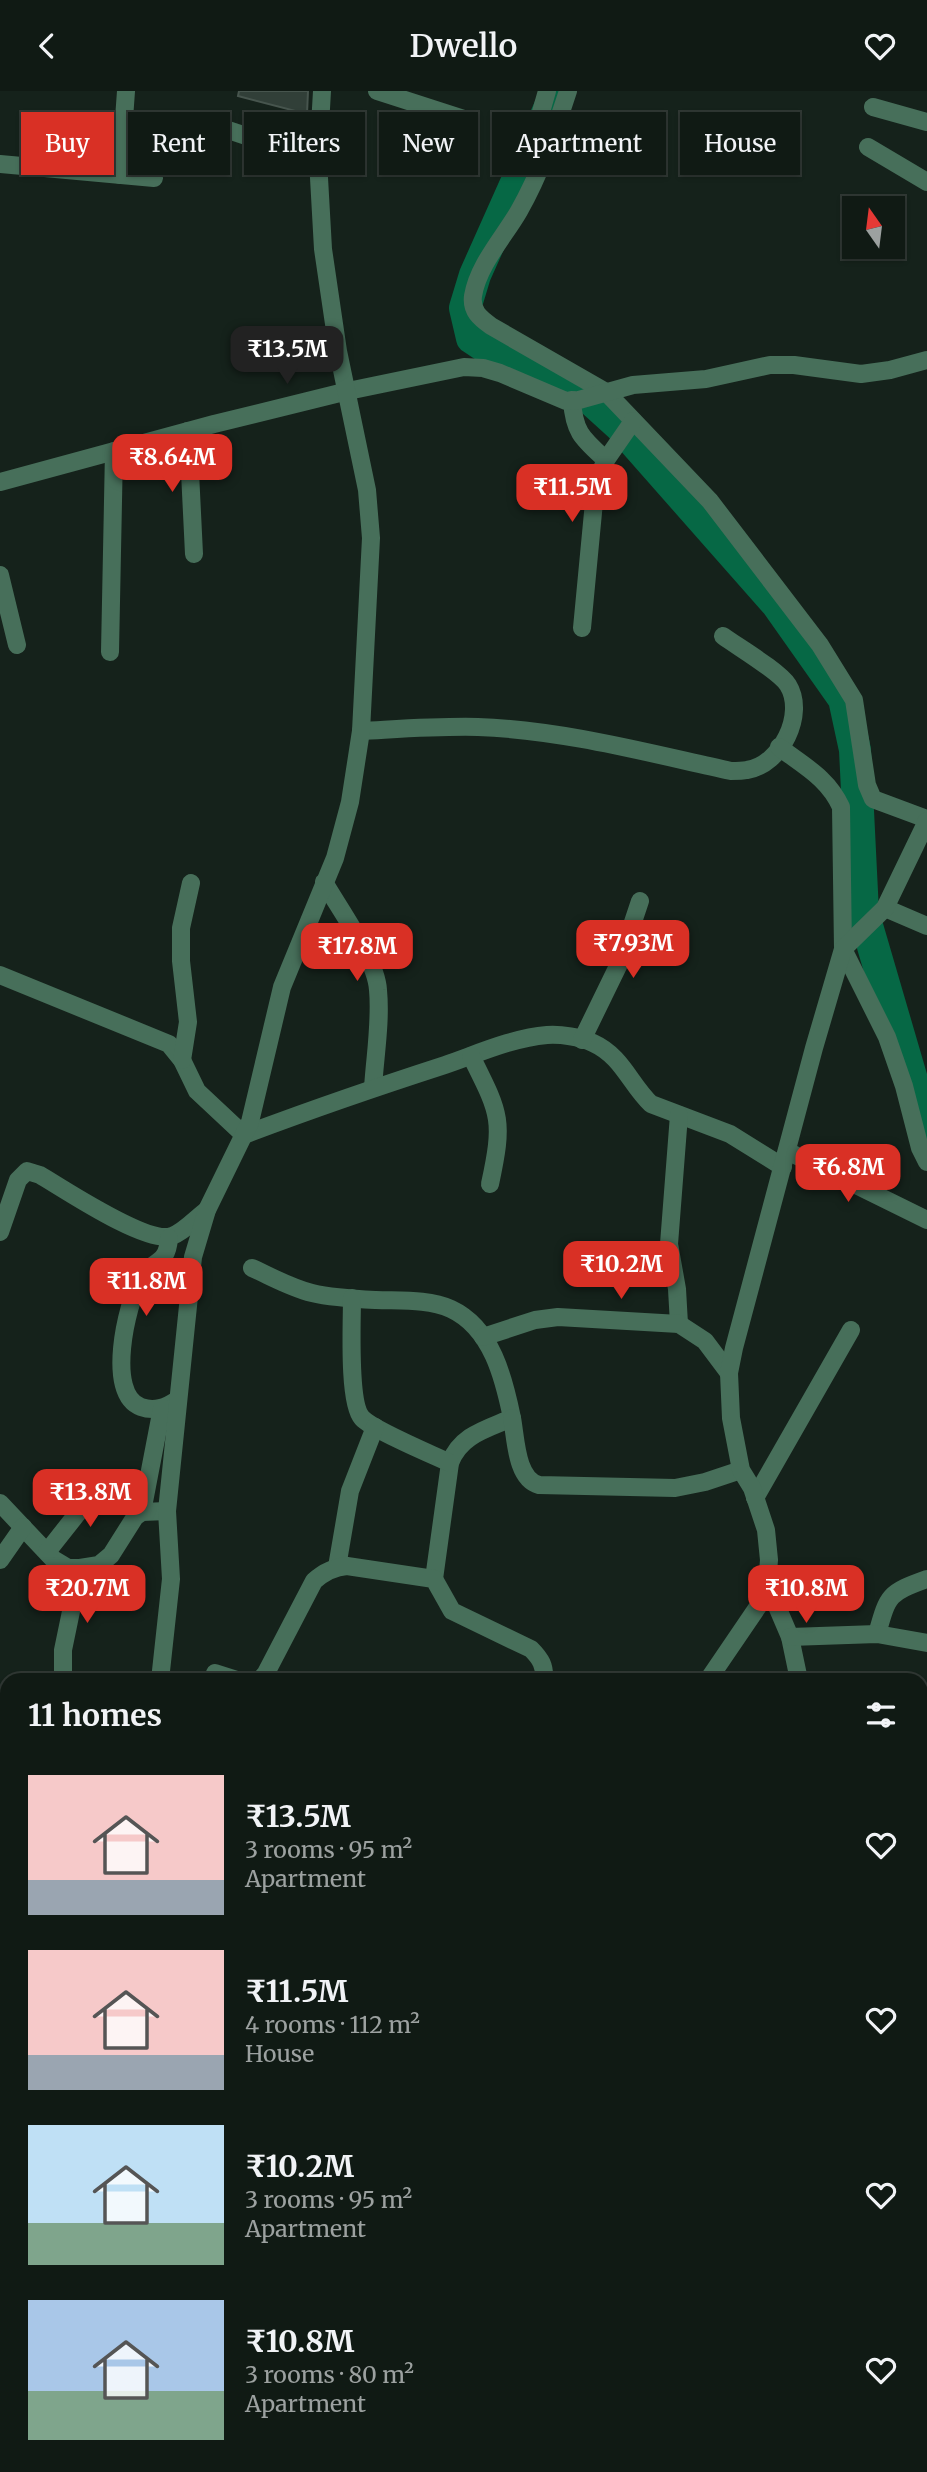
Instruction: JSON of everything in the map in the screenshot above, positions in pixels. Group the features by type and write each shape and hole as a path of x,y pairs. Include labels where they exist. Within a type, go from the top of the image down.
{"street":[{"path":"120,175 126,91"},
{"path":"321,112 322,91"},
{"path":"377,91 442,112"},
{"path":"540,112 547,91"},
{"path":"557,112 568,91"},
{"path":"873,107 927,122"},
{"path":"868,147 927,181"},
{"path":"0,165 153,178"},
{"path":"142,1512 169,1404 198,1235 207,1210 250,1122 282,987 335,858 350,802 360,731 371,538 367,490 338,351 323,249 319,175"},
{"path":"532,175 520,209 477,282 472,298 478,317 588,397 710,501 835,667 854,700 867,785 873,799 927,820 880,913 843,949"},
{"path":"0,482 348,391 464,367 484,368 500,373 552,397 588,397 648,383 706,379 770,365 794,365 861,374 890,370 927,360"},
{"path":"588,397 577,430 606,460"},
{"path":"582,628 596,481 627,428"},
{"path":"188,431 194,554"},
{"path":"110,652 114,451"},
{"path":"0,575 17,645"},
{"path":"360,731 478,727 513,730 619,747 731,771 749,770 765,763 790,733 795,697 786,681 723,636"},
{"path":"713,1673 759,1605 767,1583 769,1560 766,1530 755,1498 741,1470 731,1418 729,1373 843,949 841,807 834,791 820,776 779,747"},
{"path":"182,1060 188,1022 181,961 181,928 191,883"},
{"path":"324,883 365,952 375,976 378,1006 373,1088"},
{"path":"582,1040 619,964 640,901"},
{"path":"880,913 927,926"},
{"path":"843,949 887,1037 927,1162"},
{"path":"0,975 169,1044 182,1060 197,1091 244,1135"},
{"path":"244,1135 373,1088 526,1038 548,1035 592,1042 609,1051 624,1066 642,1095 651,1104 730,1134 927,1220"},
{"path":"471,1056 490,1094 498,1119 499,1144 490,1184"},
{"path":"679,1115 669,1244 677,1289 679,1324"},
{"path":"0,1232 18,1180 27,1171 40,1175 144,1234 169,1238 207,1210"},
{"path":"169,1238 169,1248 163,1260 150,1267 141,1278 129,1305 122,1337 122,1368 129,1398 141,1407 169,1404"},
{"path":"252,1269 312,1293 352,1299 430,1303 450,1308 472,1324 483,1337 505,1385 523,1475 530,1483 675,1488 705,1482 741,1470"},
{"path":"352,1299 354,1398 360,1416 375,1427 450,1462"},
{"path":"483,1337 535,1320 558,1317 679,1324 705,1341 729,1373"},
{"path":"755,1498 851,1330"},
{"path":"161,1673 170,1579 167,1511 169,1404"},
{"path":"512,1418 463,1441 454,1451 450,1462 434,1579 452,1611 531,1649 541,1659 545,1673"},
{"path":"337,1567 350,1491 375,1427"},
{"path":"47,1552 103,1481"},
{"path":"0,1503 47,1552 68,1568 80,1569 99,1565 111,1555 135,1517 142,1512 167,1511"},
{"path":"0,1560 23,1527"},
{"path":"266,1673 314,1581 322,1574 347,1566 434,1579"},
{"path":"63,1673 63,1650 80,1569"},
{"path":"877,1634 890,1597 897,1590 927,1579"},
{"path":"767,1583 790,1637 798,1673"},
{"path":"790,1637 877,1634 927,1643"}],"building":[{"path":"239,91 308,91 307,112 299,112 238,96"}],"waterway":[{"path":"557,91 475,275 465,308 472,338 514,366 577,387 620,426 777,604 844,699 855,750 863,912 927,1131"}]}
